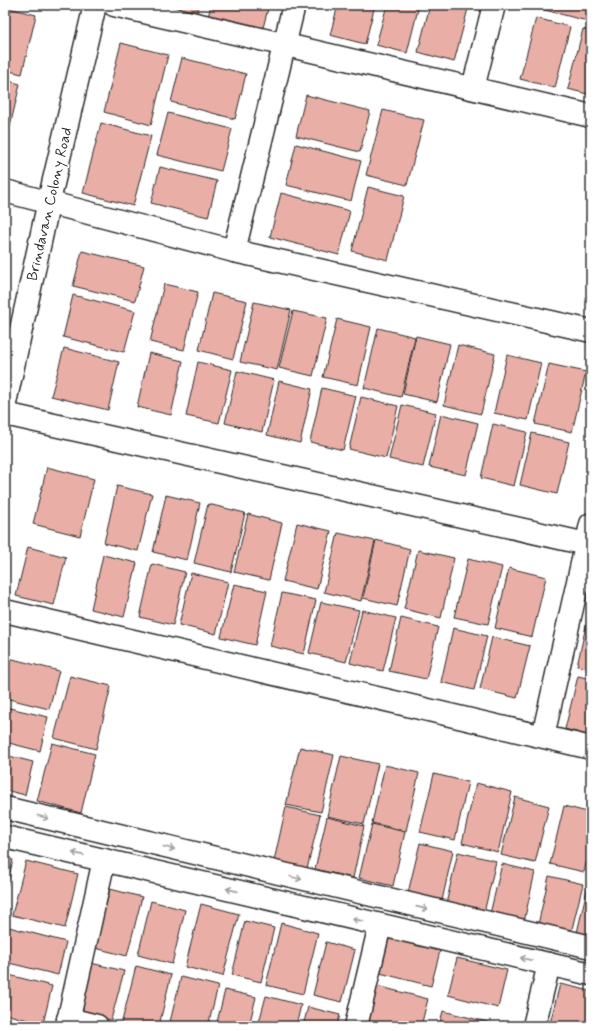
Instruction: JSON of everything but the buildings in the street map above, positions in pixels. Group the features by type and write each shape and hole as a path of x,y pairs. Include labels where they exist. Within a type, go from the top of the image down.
{"street":[{"name":"Brindavan Colony Road","path":"5,403 49,201 95,5"},
{"path":"114,5 591,116"},
{"path":"234,251 294,5"},
{"path":"473,88 494,5"},
{"path":"5,191 49,201 234,251 591,331"},
{"path":"5,414 590,537 543,736"},
{"path":"5,611 591,748"},
{"path":"5,808 591,947"},
{"path":"5,837 591,974"},
{"path":"97,1026 67,1023 104,860"},
{"path":"356,1026 380,925"},
{"path":"534,1026 549,964"}]}
